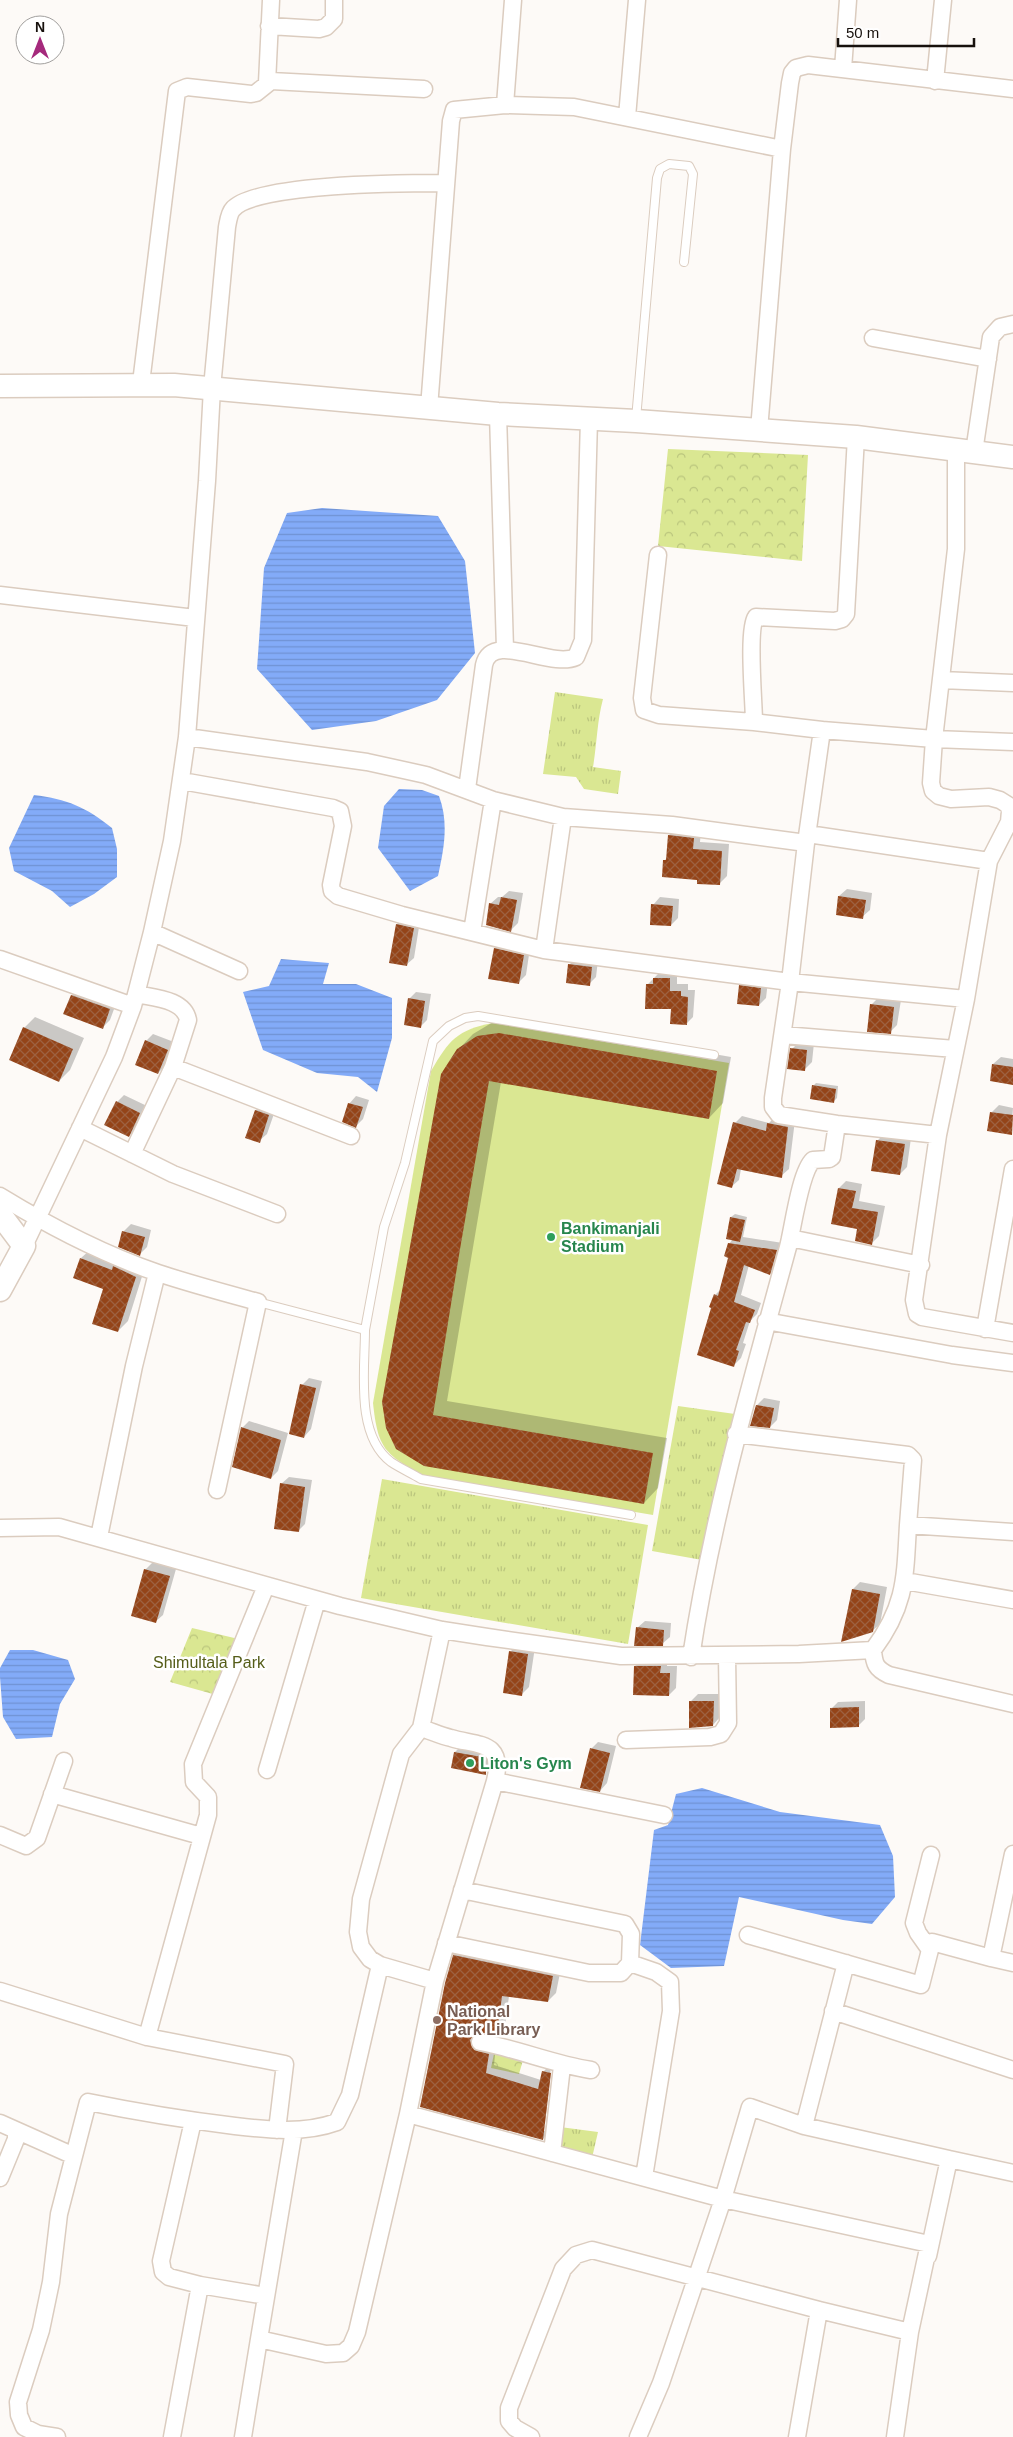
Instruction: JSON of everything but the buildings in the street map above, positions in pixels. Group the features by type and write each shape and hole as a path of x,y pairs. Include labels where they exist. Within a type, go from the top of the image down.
{"street":[{"path":"267,83 270,0"},
{"path":"269,26 319,29 326,27 334,19 334,0"},
{"path":"505,105 513,0"},
{"path":"627,118 637,0"},
{"path":"843,69 848,0"},
{"path":"935,81 943,0"},
{"path":"760,430 782,149 792,73 796,68 808,65 1013,89"},
{"path":"141,383 176,90 187,87 251,94 256,93 267,83 271,82 424,89"},
{"path":"429,408 451,121 454,110 505,105 574,107 782,149"},
{"path":"0,1290 24,1246 114,1057 135,1000 172,841 187,737 207,481 212,388 227,227 232,210 245,201 332,186 446,183"},
{"path":"1013,324 1000,327 994,332 965,450 931,783 933,791 939,796 951,799 989,797 1000,800 1008,805 1010,811 1009,822 989,861 966,999 938,1135 921,1265 914,1300 917,1314 934,1320 1013,1332"},
{"path":"873,338 988,359"},
{"path":"0,386 141,383 498,414 636,421 856,437 1013,457"},
{"path":"498,414 505,649"},
{"path":"467,789 486,658 494,650 505,649 561,661 576,657 580,650 583,640 589,420"},
{"path":"754,722 752,626 756,617 835,621 842,619 846,614 856,437"},
{"path":"658,555 642,698 644,710 649,714 934,739 1013,742"},
{"path":"0,595 195,618"},
{"path":"941,680 1013,683"},
{"path":"822,730 773,1107 779,1114 789,1118 938,1135"},
{"path":"187,737 367,762 426,775 493,800 562,817 808,839 989,861"},
{"path":"182,781 333,808 340,811 343,826 331,878 332,891 338,896 384,910 544,950 790,982 966,999"},
{"path":"472,932 493,800"},
{"path":"544,950 562,817"},
{"path":"152,932 239,971"},
{"path":"0,959 135,1000 175,1004 183,1008 188,1020 173,1067 132,1154"},
{"path":"783,1035 955,1049"},
{"path":"173,1067 351,1136"},
{"path":"691,1657 701,1592 736,1434 808,1165 813,1160 832,1157 837,1124"},
{"path":"80,1128 173,1174 277,1214"},
{"path":"986,1329 1013,1169"},
{"path":"0,1196 37,1219 157,1273 258,1302 217,1490"},
{"path":"0,1214 24,1246"},
{"path":"790,1238 921,1265"},
{"path":"99,1538 125,1408 157,1273"},
{"path":"766,1321 952,1355 1013,1363"},
{"path":"736,1434 908,1455 913,1460 913,1466 905,1581 894,1618 873,1650 874,1665 877,1669 889,1675 1013,1704"},
{"path":"908,1525 1013,1532"},
{"path":"0,1528 44,1526 99,1538 318,1600 442,1630 621,1656 691,1657 873,1650"},
{"path":"905,1581 1013,1600"},
{"path":"147,2038 208,1815 208,1797 194,1782 193,1764 266,1586"},
{"path":"267,1770 318,1600"},
{"path":"435,1981 380,1965 370,1959 361,1947 358,1932 361,1899 401,1754 421,1728 442,1630"},
{"path":"626,1740 720,1734 728,1723 727,1656"},
{"path":"259,2339 326,2354 343,2353 351,2346 357,2332 408,2114 435,1981 497,1772 492,1750 486,1744 451,1738 421,1728"},
{"path":"0,1835 26,1846 32,1843 36,1838 64,1761"},
{"path":"495,1780 664,1815"},
{"path":"52,1794 201,1836"},
{"path":"991,1958 1009,1898 1013,1854"},
{"path":"930,1950 918,1934 914,1923 931,1855"},
{"path":"446,1942 589,1973 620,1973 630,1963 631,1934 625,1924 462,1890"},
{"path":"748,1935 921,1985 932,1942 1013,1963"},
{"path":"630,1963 664,1977 670,1982 672,1993 671,2012 644,2178"},
{"path":"804,2126 846,1963"},
{"path":"57,2437 38,2434 24,2427 19,2415 18,2402 41,2330 51,2282 59,2214 88,2102 192,2121 276,2130 321,2128 337,2122 344,2112 350,2095 380,1965"},
{"path":"0,1991 147,2038 285,2064 276,2130"},
{"path":"833,2011 1013,2070"},
{"path":"480,2042 562,2066 591,2070"},
{"path":"552,2153 562,2066"},
{"path":"638,2437 661,2383 723,2199 750,2107 804,2126 1013,2173"},
{"path":"408,2114 723,2199 930,2244 928,2256"},
{"path":"192,2121 161,2268 162,2272 169,2277 200,2285 266,2296"},
{"path":"0,2124 74,2156"},
{"path":"243,2437 294,2130"},
{"path":"0,2178 16,2139 16,2131"},
{"path":"895,2437 910,2332 949,2159"},
{"path":"531,2437 515,2428 509,2422 509,2408 563,2269 576,2255 592,2250 910,2332"},
{"path":"172,2437 200,2285"},
{"path":"797,2437 819,2310"}],"lane":[{"path":"636,421 657,178 660,169 669,164 689,166 693,174 684,262"},
{"path":"631,1515 421,1479 390,1461 377,1448 369,1431 365,1412 365,1330 384,1227 405,1163 433,1041 448,1026 465,1018 478,1016 714,1055"},
{"path":"258,1302 365,1330"}],"green space":[{"path":"668,449 808,455 802,561 658,546"},
{"path":"555,692 603,699 593,767 621,771 618,794 584,789 576,777 543,774"},
{"name":"Bankimanjali Stadium","path":"493,1023 729,1063 653,1515 423,1476 391,1455 385,1448 377,1431 373,1403 431,1071 443,1051 455,1038 471,1029"},
{"path":"678,1406 735,1414 702,1560 652,1551"},
{"path":"382,1479 648,1525 628,1644 361,1598"},
{"name":"Shimultala Park","path":"192,1628 247,1641 227,1698 170,1682"},
{"path":"496,2044 525,2053 519,2074 491,2068"},
{"path":"560,2127 598,2132 592,2158 558,2149"}],"water":[{"path":"322,508 438,516 465,561 475,653 437,700 376,721 312,730 257,669 264,568 287,513"},
{"path":"399,789 422,790 439,796 444,816 444,846 438,876 410,891 378,848 384,806"},
{"path":"34,795 76,805 112,828 117,849 117,877 94,894 70,907 52,891 14,871 9,848"},
{"path":"281,959 329,963 323,984 356,984 392,998 392,1038 377,1092 358,1077 317,1073 263,1050 243,992 269,986"},
{"path":"10,1650 33,1650 68,1660 75,1679 60,1704 52,1737 16,1739 3,1717 0,1668"},
{"path":"702,1788 780,1812 880,1825 893,1856 895,1897 872,1924 843,1920 739,1897 724,1966 671,1968 640,1945 654,1830 668,1825 676,1794"}],"place":[{"name":"Bankimanjali Stadium","path":"551,1237"},
{"name":"Liton's Gym","path":"470,1763"},
{"name":"National Park Library","path":"437,2020"}]}
